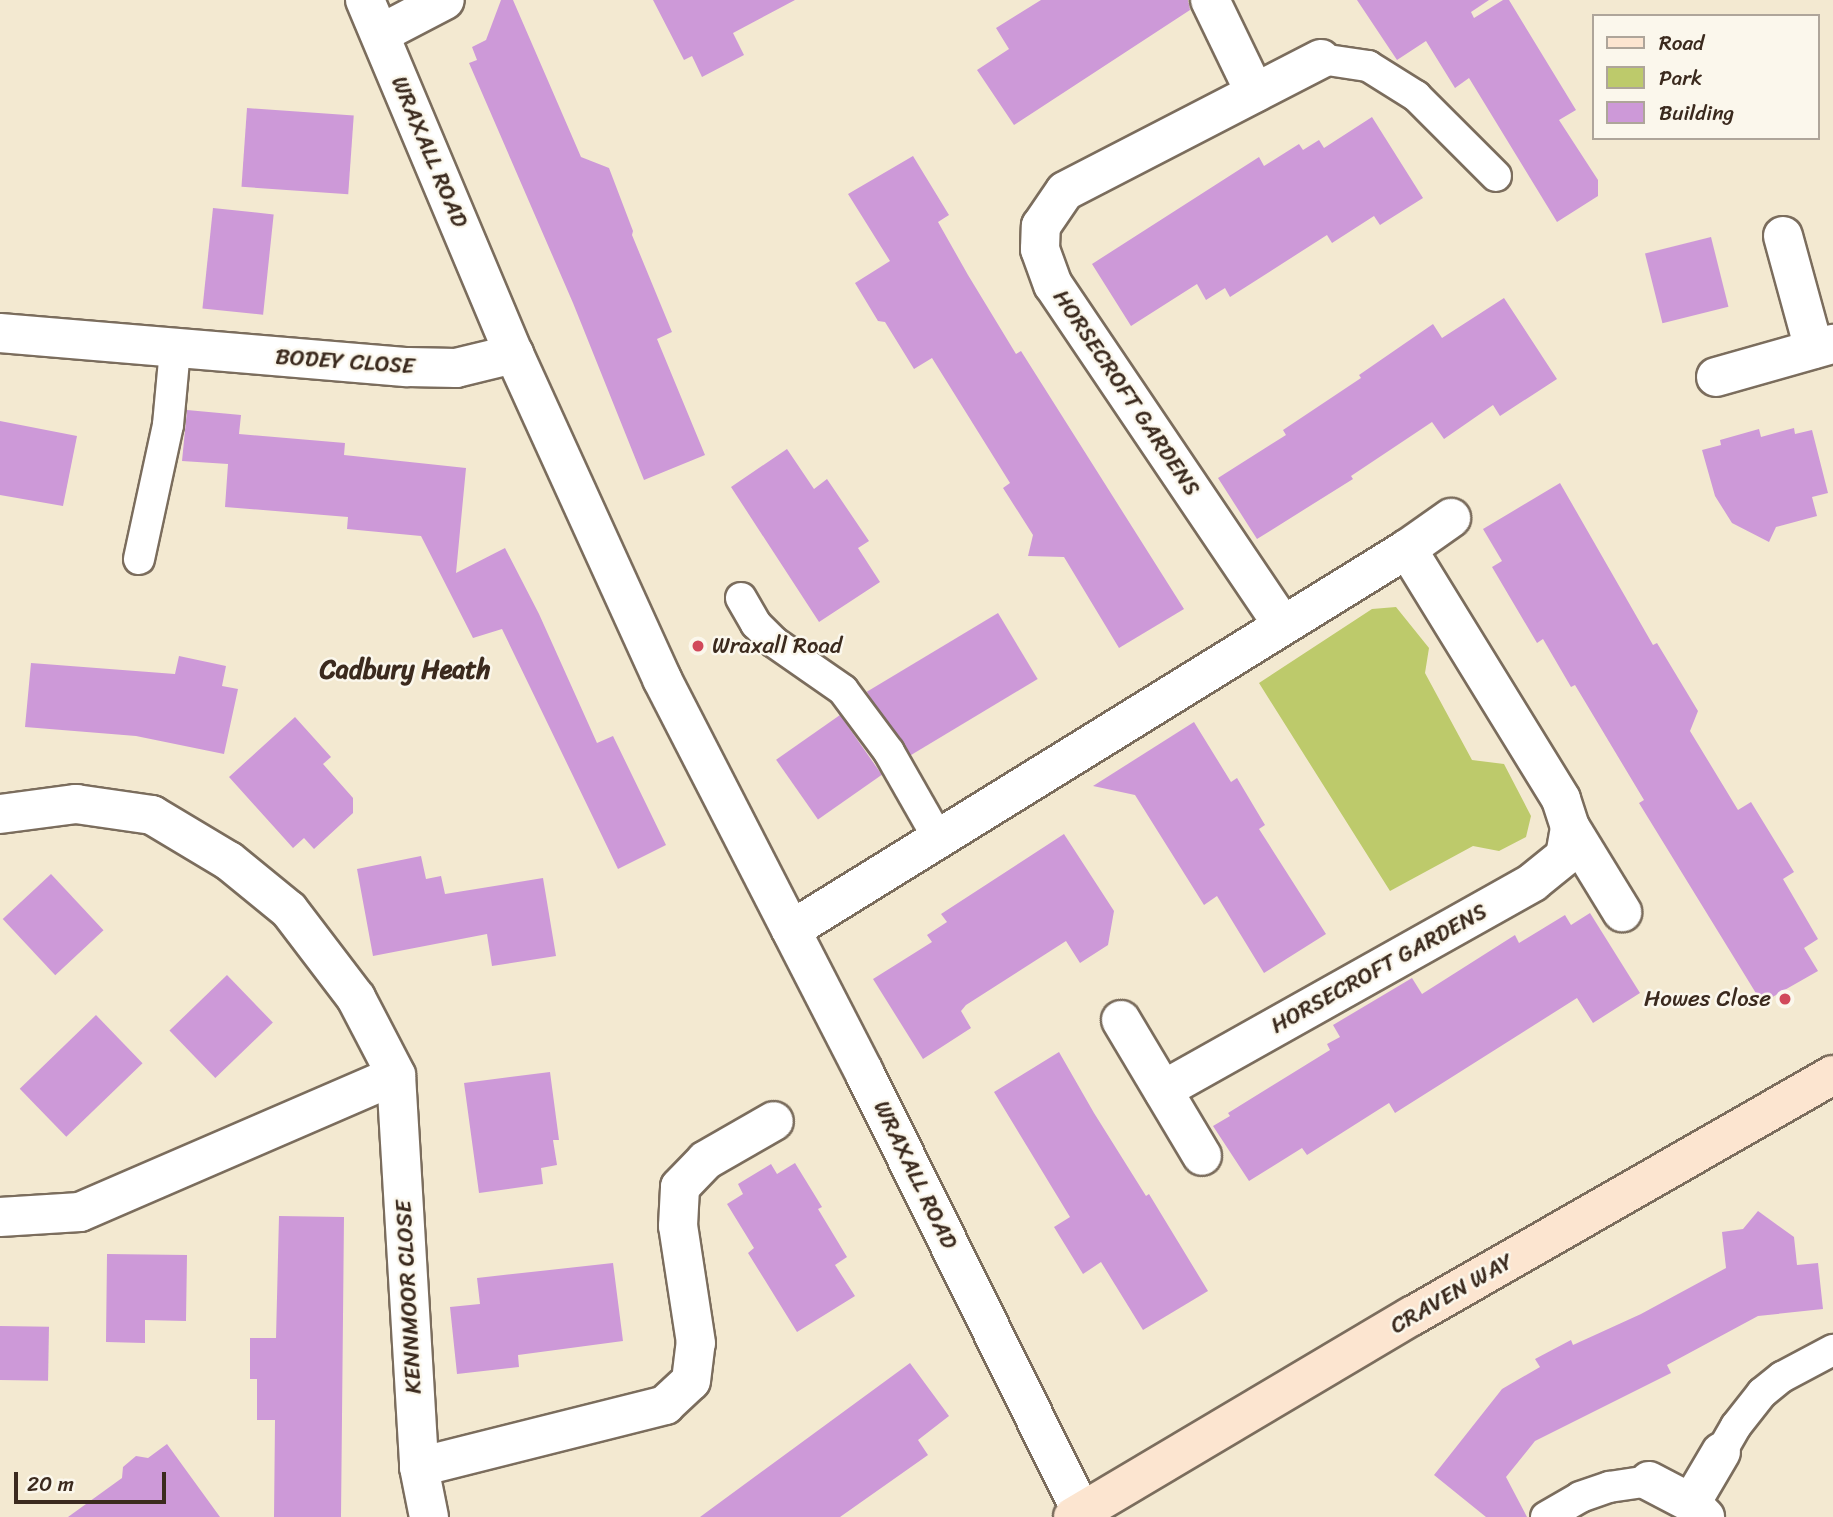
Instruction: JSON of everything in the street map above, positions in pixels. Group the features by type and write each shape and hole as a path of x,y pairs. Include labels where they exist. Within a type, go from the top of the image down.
{"street":[{"name":"WRAXALL ROAD","path":"365,0 514,355 662,679 791,930 1077,1514"},
{"path":"380,34 444,0"},
{"path":"1210,0 1255,93"},
{"name":"HORSECROFT GARDENS","path":"1282,624 1053,285 1040,249 1041,226 1065,191 1321,59"},
{"path":"1716,377 1824,346 1783,236"},
{"name":"BODEY CLOSE","path":"0,333 175,349 432,367 456,368 514,355"},
{"path":"791,930 1407,549 1451,518"},
{"path":"1407,549 1562,799 1570,827 1622,912"},
{"name":"KENNMOOR CLOSE","path":"0,814 76,804 152,815 229,861 289,910 356,998 396,1075 419,1467 429,1517"},
{"name":"HORSECROFT GARDENS","path":"1163,1090 1533,883 1565,856 1570,827"},
{"path":"1122,1020 1202,1156"},
{"path":"0,1217 80,1212 396,1075"},
{"name":"CRAVEN WAY","path":"1077,1514 1412,1316 1833,1075"},
{"path":"419,1467 665,1405 691,1381 696,1343 678,1226 680,1187 706,1160 774,1121"},
{"path":"1649,1481 1698,1510 1721,1452"}],"lane":[{"path":"1321,59 1368,66 1416,96 1496,176"},
{"path":"138,559 168,425 175,349"},
{"path":"741,598 756,624 774,642 843,690 888,752 938,838"},
{"path":"1721,1452 1736,1426 1762,1393 1782,1377 1833,1350"},
{"path":"1546,1517 1580,1497 1599,1490 1649,1481"}],"green space":[{"path":"1396,607 1429,648 1425,673 1472,760 1504,764 1531,816 1526,837 1499,851 1473,846 1390,891 1259,683 1372,609"}],"building":[{"path":"501,0 513,0 581,157 609,168 633,231 632,235 672,332 657,339 705,455 644,480 573,303 469,63 477,60 472,47 486,40"},
{"path":"653,0 795,0 733,33 744,55 702,77 692,56 684,60"},
{"path":"1041,0 1188,0 1190,10 1014,125 977,70 1009,49 996,28"},
{"path":"1357,0 1489,0 1471,12 1474,18 1503,0 1509,0 1576,110 1559,120 1598,180 1598,196 1557,222 1469,78 1455,88 1426,41 1397,60"},
{"path":"247,108 354,115 348,194 241,187"},
{"path":"1372,117 1423,198 1380,225 1374,216 1332,243 1327,235 1230,297 1225,288 1206,300 1197,284 1131,326 1092,264 1259,157 1264,166 1299,144 1303,150 1319,140 1324,148"},
{"path":"913,156 949,215 938,222 968,275 1016,354 1021,351 1184,609 1119,648 1064,557 1028,556 1033,535 1003,488 1010,483 932,358 914,369 885,322 878,321 855,283 890,261 848,194"},
{"path":"213,208 274,214 263,315 202,308"},
{"path":"1711,237 1728,307 1662,323 1645,253"},
{"path":"1504,298 1557,379 1500,416 1493,405 1444,439 1432,422 1351,476 1353,479 1257,539 1218,478 1286,435 1283,430 1361,378 1359,375 1433,324 1442,338"},
{"path":"187,410 241,415 239,434 345,443 344,455 466,468 456,573 505,548 539,614 597,743 613,736 666,845 618,869 502,629 473,638 421,536 347,529 348,517 225,507 228,464 182,461"},
{"path":"0,421 77,436 63,506 0,495"},
{"path":"1794,428 1795,434 1812,430 1828,493 1812,497 1817,516 1776,527 1769,542 1732,523 1715,496 1702,450 1721,445 1720,440 1759,429 1761,437"},
{"path":"787,449 814,489 827,479 869,541 858,548 880,582 819,622 731,487"},
{"path":"1560,483 1653,645 1657,643 1698,711 1690,731 1738,810 1751,802 1794,872 1783,879 1818,939 1804,948 1818,971 1762,1003 1639,803 1644,800 1575,685 1571,687 1543,639 1537,643 1492,567 1502,561 1483,529"},
{"path":"998,613 1038,679 907,758 867,692"},
{"path":"179,656 226,666 222,686 238,689 224,754 136,736 25,727 31,663 175,674"},
{"path":"840,715 882,775 818,820 776,760"},
{"path":"295,717 331,757 323,764 353,798 353,813 314,849 304,838 293,848 229,777"},
{"path":"1194,722 1231,782 1237,778 1265,825 1259,829 1326,934 1264,973 1217,896 1204,905 1135,795 1093,786"},
{"path":"1064,834 1114,911 1108,945 1080,963 1066,941 966,1005 961,1011 971,1028 923,1059 873,979 932,942 927,935 947,922 941,914"},
{"path":"421,856 426,879 441,876 445,894 543,878 556,956 492,966 487,934 373,956 357,869"},
{"path":"51,874 104,930 55,975 3,919"},
{"path":"1590,913 1640,993 1593,1023 1577,998 1395,1113 1389,1103 1307,1155 1302,1148 1249,1181 1213,1126 1230,1116 1228,1113 1330,1050 1327,1044 1340,1037 1333,1025 1412,978 1422,994 1515,935 1519,943 1565,915 1571,925"},
{"path":"227,975 273,1022 215,1078 169,1031"},
{"path":"96,1015 143,1063 66,1137 20,1089"},
{"path":"1059,1052 1094,1113 1146,1196 1149,1194 1208,1291 1143,1330 1101,1262 1083,1274 1054,1227 1070,1217 994,1092"},
{"path":"550,1072 559,1140 553,1140 557,1165 541,1168 543,1184 479,1193 464,1083"},
{"path":"795,1163 822,1207 818,1209 847,1257 835,1265 855,1296 797,1332 748,1253 754,1248 727,1204 743,1194 738,1184 771,1164 777,1174"},
{"path":"1758,1211 1794,1237 1797,1265 1818,1263 1823,1309 1758,1316 1667,1365 1671,1373 1535,1441 1506,1477 1527,1517 1486,1517 1434,1475 1502,1389 1540,1367 1535,1359 1571,1340 1573,1345 1641,1314 1726,1268 1722,1232 1743,1229"},
{"path":"279,1216 344,1217 341,1517 274,1517 275,1420 257,1420 257,1379 250,1379 250,1338 276,1338"},
{"path":"107,1254 187,1255 186,1321 145,1320 145,1343 106,1342"},
{"path":"613,1263 623,1341 518,1355 519,1367 457,1374 450,1307 480,1304 477,1278"},
{"path":"0,1326 49,1327 48,1381 0,1380"},
{"path":"910,1363 949,1416 918,1440 928,1455 840,1517 700,1517"},
{"path":"167,1444 220,1517 68,1517 122,1478 123,1467 136,1456 148,1458"}],"place":[{"name":"Wraxall Road","path":"698,646"},
{"name":"Howes Close","path":"1785,999"}],"district":[{"name":"Cadbury Heath","path":"405,670"}]}
